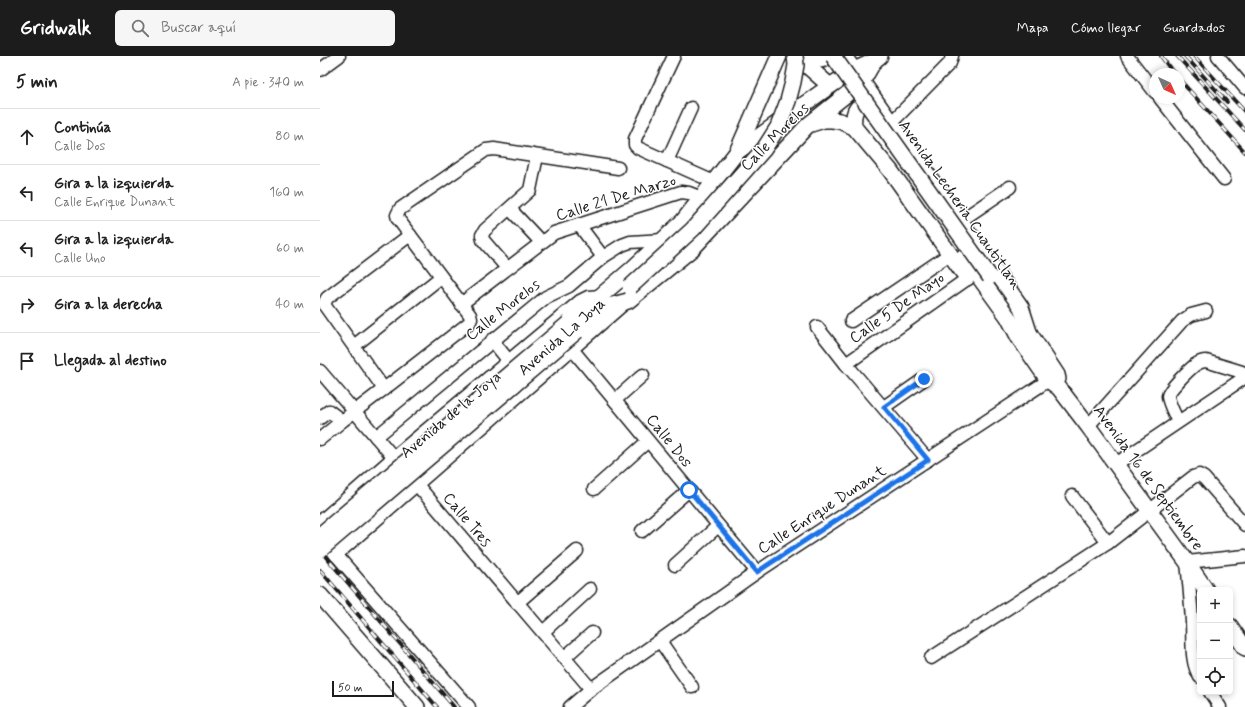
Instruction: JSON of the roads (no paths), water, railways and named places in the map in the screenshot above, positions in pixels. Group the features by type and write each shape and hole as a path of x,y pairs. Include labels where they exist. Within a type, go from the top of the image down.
{"main road":[{"path":"737,152 779,56"},
{"path":"796,56 821,60 826,59 829,56"},
{"path":"796,56 830,86"},
{"path":"603,302 629,294 693,229 764,149 778,127 788,102 796,65 796,56"},
{"name":"Avenida Lecheria Cuautitlan","path":"820,56 957,255"},
{"name":"Avenida Lecheria Cuautitlan","path":"833,56 990,277 1024,335 1055,381"},
{"path":"844,56 1021,307 1024,335"},
{"path":"858,76 877,58"},
{"name":"Calle Morelos","path":"603,302 632,269 683,221 737,152 830,86 858,76"},
{"name":"Calle Morelos","path":"629,294 693,248 808,125 858,76"},
{"path":"854,127 853,118 856,109 865,102 874,99"},
{"path":"808,125 824,120 832,120 840,121 854,127 957,255 1024,335"},
{"path":"957,255 968,279 1000,320 1024,335"},
{"name":"Avenida de la Joya","path":"320,536 603,302"},
{"name":"Avenida de la Joya","path":"320,550 577,331 603,302"},
{"name":"Avenida 16 de Septiembre","path":"1055,381 1204,587"},
{"path":"320,595 417,707"},
{"path":"1233,632 1245,648"}],"street":[{"path":"320,70 339,56"},
{"path":"674,56 635,139 635,145 638,148 714,182"},
{"path":"891,123 950,63 952,56"},
{"path":"1127,56 1149,84"},
{"path":"1218,56 1245,88"},
{"path":"1165,104 1224,179"},
{"path":"667,161 691,108"},
{"path":"320,439 469,323 471,319 470,315 398,219 397,215 400,209 486,150 494,149 618,168"},
{"path":"507,268 483,240 482,235 485,230 530,190 537,156"},
{"path":"960,221 1010,187"},
{"name":"Calle 21 De Marzo","path":"461,304 554,233 681,192 689,193 702,198"},
{"path":"510,209 541,242"},
{"path":"579,225 603,257"},
{"path":"384,389 325,306 325,302 327,298 410,235"},
{"name":"Calle Morelos","path":"376,437 546,297 569,286 603,257 622,245 630,242 664,240"},
{"path":"851,321 957,255"},
{"path":"354,346 441,277"},
{"name":"Calle 5 De Mayo","path":"846,364 968,279"},
{"name":"Avenida La Joya","path":"336,555 572,349 629,294"},
{"name":"Avenida La Joya","path":"320,522 508,360 580,301 588,297 603,302"},
{"path":"1088,426 1182,321 1191,315 1206,311"},
{"path":"817,327 846,364 928,460"},
{"path":"492,340 508,360"},
{"name":"Calle Dos","path":"572,349 757,572"},
{"path":"1116,464 1241,380 1243,375 1242,372 1206,361 1194,366 1169,392 1168,397 1178,422"},
{"name":"Calle Tres","path":"320,371 591,689"},
{"path":"614,400 643,375"},
{"path":"884,407 924,379"},
{"name":"Calle Enrique Dunant","path":"570,707 591,689 757,572 928,460 1055,381"},
{"path":"320,418 329,411 342,421"},
{"path":"594,489 648,441"},
{"path":"931,658 1108,543 1150,512 1193,477 1199,475 1204,478 1245,525"},
{"path":"642,531 689,490"},
{"path":"1072,496 1108,543"},
{"path":"675,565 718,526"},
{"path":"320,536 469,707"},
{"path":"517,603 577,551"},
{"path":"1197,672 1197,652 1192,622 1187,562 1242,559"},
{"path":"543,632 590,589"},
{"path":"565,657 592,633"},
{"path":"660,641 692,687"},
{"path":"1212,695 1220,707"}],"railway":[{"path":"1161,56 1170,68"},
{"path":"1177,56 1245,130"},
{"path":"1185,56 1227,102"},
{"path":"1194,56 1245,112"},
{"path":"1185,86 1245,152"},
{"path":"320,550 454,707"},
{"path":"320,570 437,707"}]}
